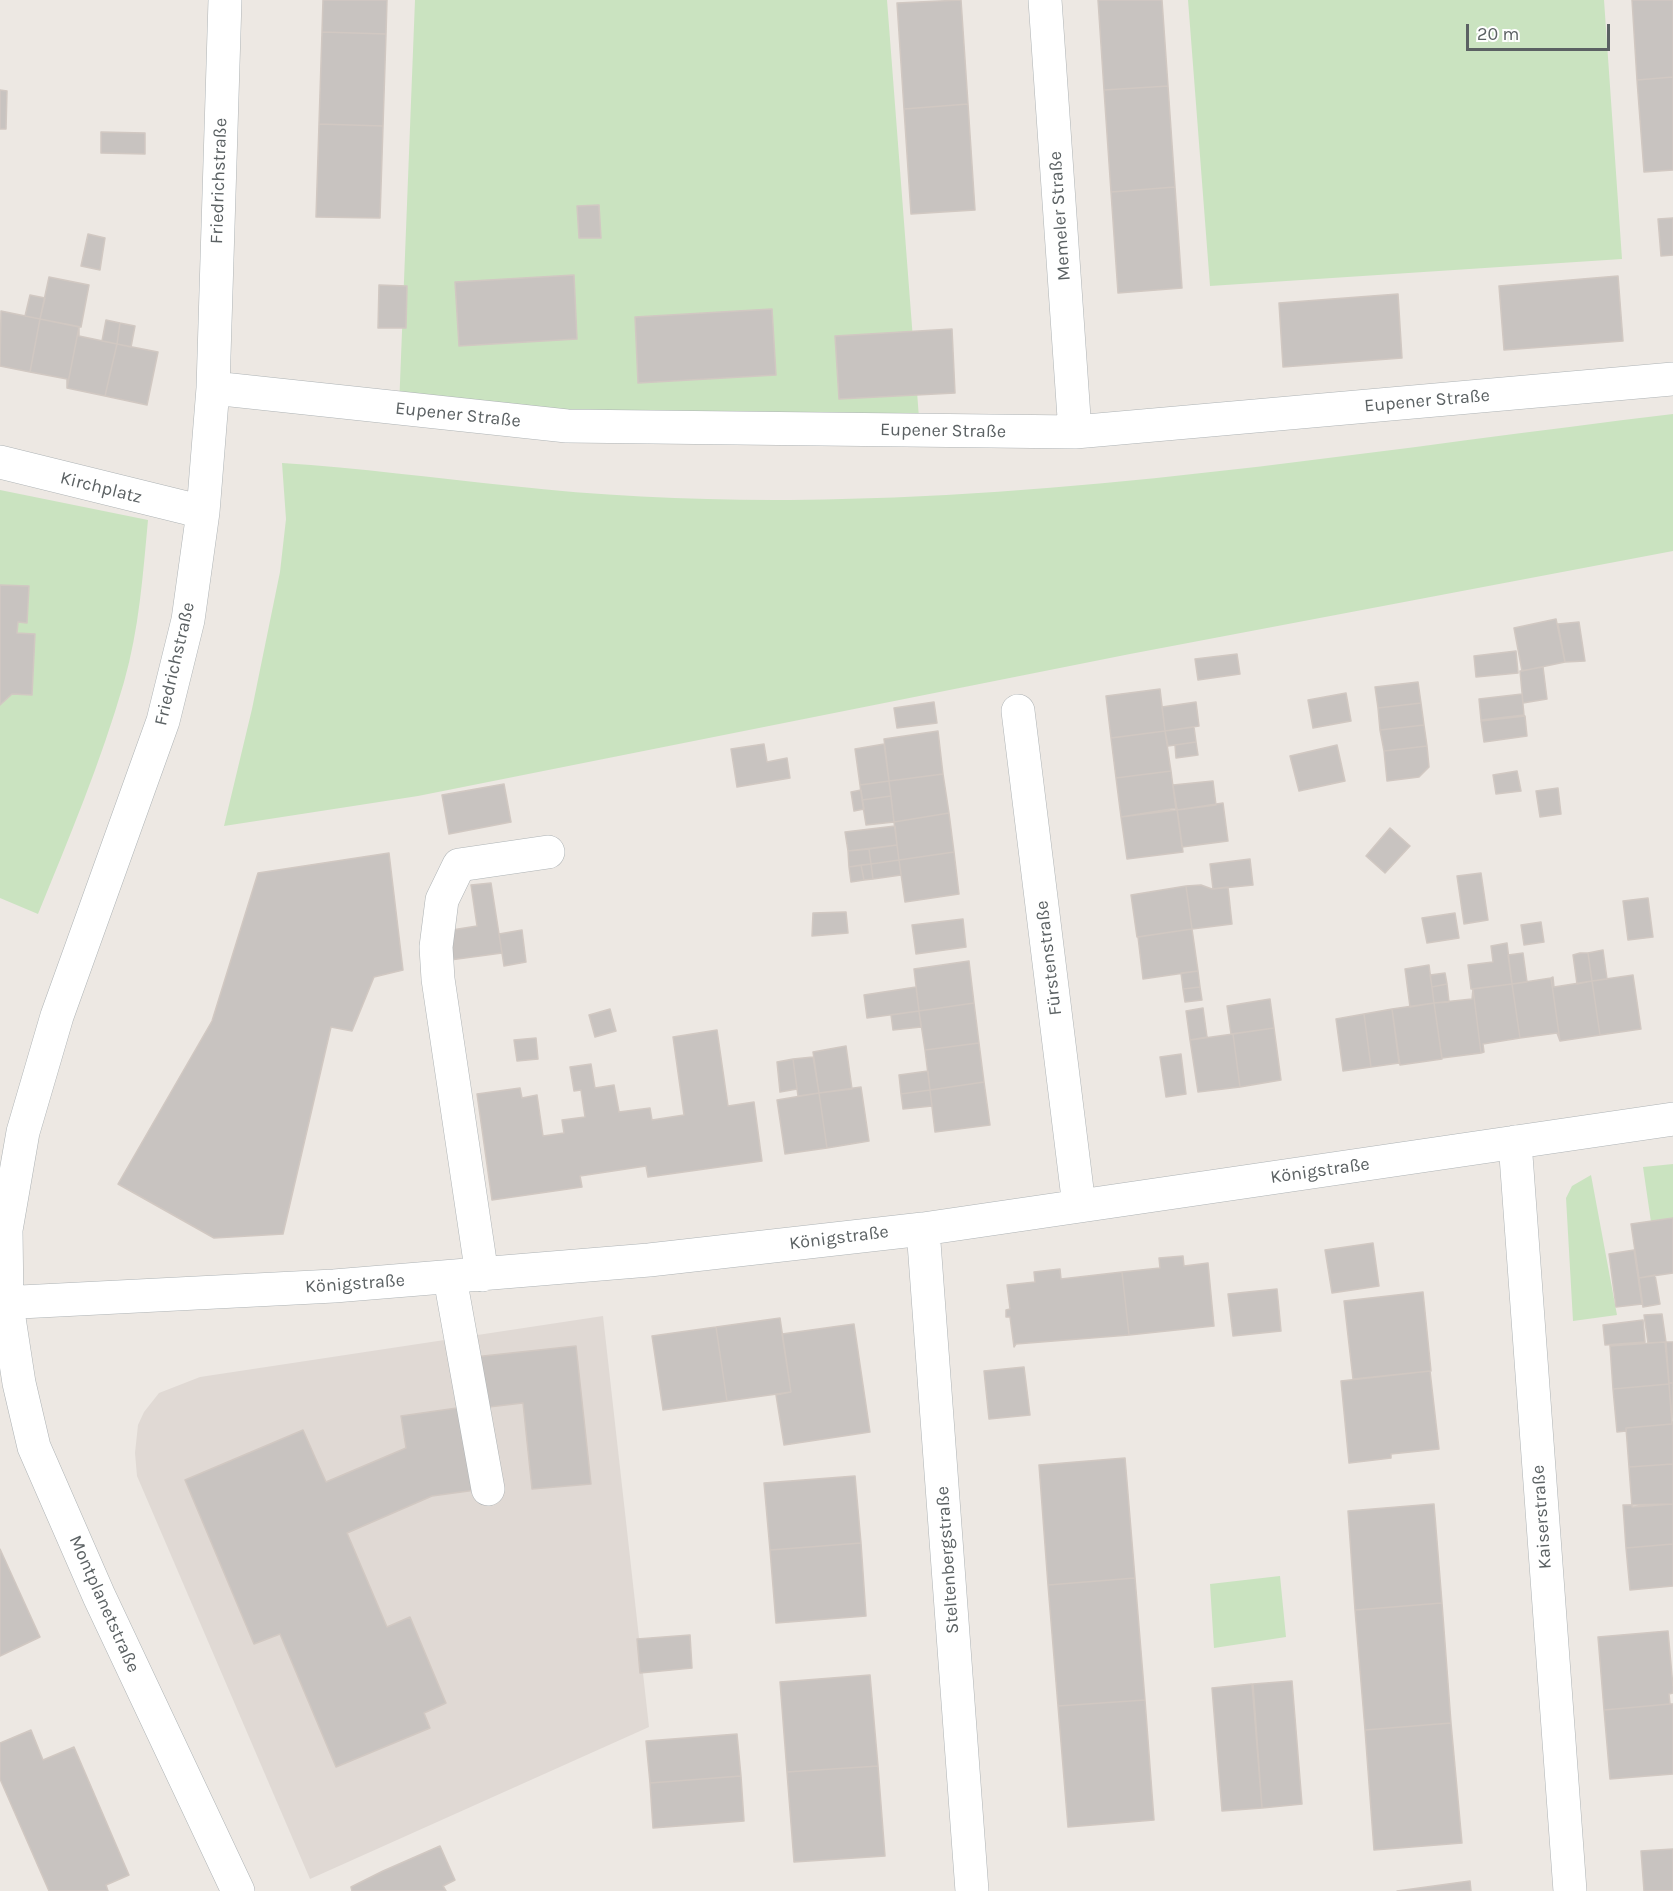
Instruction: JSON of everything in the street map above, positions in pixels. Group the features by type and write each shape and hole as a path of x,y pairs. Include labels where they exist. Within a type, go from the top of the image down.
{"street":[{"name":"Friedrichstraße","path":"4,1304 6,1230 23,1132 57,1016 163,721 188,620 203,512 213,388 225,0"},
{"name":"Memeler Straße","path":"1045,0 1075,432"},
{"name":"Eupener Straße","path":"213,388 567,426 1075,432 1673,379"},
{"name":"Kirchplatz","path":"0,462 203,512"},
{"name":"Fürstenstraße","path":"1018,711 1079,1206"},
{"path":"482,1275 438,980 436,947 442,900 459,865 548,852"},
{"name":"Königstraße","path":"4,1304 450,1278 649,1260 923,1229 1673,1119"},
{"name":"Kaiserstraße","path":"1515,1142 1570,1891"},
{"name":"Steltenbergstraße","path":"923,1229 972,1891"},
{"path":"450,1278 488,1490"},
{"name":"Montplanetstraße","path":"4,1304 34,1448 104,1606 238,1891"}],"shaded area":[{"path":"603,1316 649,1727 310,1879 137,1476 135,1453 138,1425 144,1412 159,1393 200,1377"}],"green space":[{"path":"415,0 887,0 920,431 399,408"},
{"path":"1188,0 1604,0 1622,259 1210,286"},
{"path":"1673,414 1673,551 1130,654 418,796 224,826 252,709 280,572 286,519 282,463 593,494 760,500 842,499 1050,488 1154,478 1258,467"},
{"path":"0,490 148,520 137,622 124,682 95,771 38,914 0,898 0,705 12,694 32,695 35,634 17,633 18,622 27,623 29,587 0,585"},
{"path":"1673,1164 1673,1219 1651,1222 1643,1167"},
{"path":"1591,1175 1617,1315 1573,1321 1566,1198 1572,1186"},
{"path":"1280,1576 1286,1637 1214,1648 1210,1584"}],"building":[{"path":"323,0 387,0 386,34 322,32"},
{"path":"961,0 968,104 904,109 897,3"},
{"path":"1098,0 1162,0 1168,86 1104,90"},
{"path":"1632,0 1673,0 1673,77 1637,80"},
{"path":"322,32 386,34 383,126 319,124"},
{"path":"1673,77 1673,170 1644,172 1637,80"},
{"path":"1168,86 1175,187 1111,192 1104,90"},
{"path":"0,90 7,91 6,129 0,129"},
{"path":"968,104 975,210 911,214 904,109"},
{"path":"319,124 383,126 380,218 316,217"},
{"path":"101,132 145,133 145,154 101,153"},
{"path":"1175,187 1182,288 1118,293 1111,192"},
{"path":"599,205 601,238 579,238 577,206"},
{"path":"1673,218 1673,255 1661,256 1658,219"},
{"path":"88,234 105,238 100,270 81,266"},
{"path":"574,275 577,339 459,346 455,282"},
{"path":"1618,276 1623,341 1504,350 1499,286"},
{"path":"49,277 89,285 81,327 40,319"},
{"path":"379,285 407,286 406,328 378,328"},
{"path":"1398,294 1402,358 1283,367 1279,303"},
{"path":"30,295 45,298 40,319 25,316"},
{"path":"772,309 776,375 638,383 635,317"},
{"path":"1,311 40,319 30,372 0,366"},
{"path":"40,319 79,327 67,388 67,379 30,372"},
{"path":"106,320 120,323 117,344 102,341"},
{"path":"120,323 135,326 131,347 117,344"},
{"path":"79,327 79,336 117,344 105,396 67,388"},
{"path":"952,329 955,393 839,399 835,336"},
{"path":"117,344 158,352 147,405 105,396"},
{"path":"0,585 29,586 27,623 18,622 17,633 35,634 32,695 12,694 0,705"},
{"path":"1556,619 1565,662 1522,671 1514,628"},
{"path":"1579,622 1585,661 1565,662 1558,624"},
{"path":"1516,651 1518,673 1476,677 1474,656"},
{"path":"1237,654 1240,674 1198,680 1195,659"},
{"path":"1543,667 1547,699 1523,703 1520,671"},
{"path":"1418,682 1421,703 1378,708 1375,687"},
{"path":"1160,689 1165,731 1111,738 1106,696"},
{"path":"1346,693 1351,721 1313,728 1308,700"},
{"path":"1522,694 1524,715 1481,720 1479,699"},
{"path":"934,702 937,723 897,728 894,708"},
{"path":"1196,702 1199,726 1165,731 1162,707"},
{"path":"1421,703 1424,725 1380,730 1378,708"},
{"path":"1525,716 1527,736 1484,742 1481,721"},
{"path":"1424,725 1427,746 1384,751 1380,730"},
{"path":"1194,727 1196,742 1168,746 1165,731"},
{"path":"938,731 943,774 889,781 884,739"},
{"path":"1165,731 1171,771 1116,778 1111,738"},
{"path":"1196,742 1198,755 1176,758 1175,745"},
{"path":"764,744 767,762 787,758 790,778 737,787 731,749"},
{"path":"884,744 889,781 860,785 855,749"},
{"path":"1337,745 1345,781 1299,791 1290,756"},
{"path":"1427,746 1429,767 1419,777 1387,781 1384,751"},
{"path":"1171,771 1176,810 1121,817 1116,778"},
{"path":"1517,771 1521,791 1496,794 1493,775"},
{"path":"943,774 949,813 894,822 889,781"},
{"path":"889,781 891,796 862,800 860,785"},
{"path":"1213,781 1216,805 1177,810 1173,785"},
{"path":"504,784 511,822 449,834 442,795"},
{"path":"1558,788 1561,814 1540,817 1536,791"},
{"path":"861,790 864,809 854,811 851,792"},
{"path":"891,796 894,822 866,825 862,800"},
{"path":"1223,803 1228,841 1182,847 1177,810"},
{"path":"1177,808 1183,852 1127,859 1121,817"},
{"path":"949,813 954,852 899,860 894,822"},
{"path":"895,826 897,845 848,851 845,832"},
{"path":"1390,828 1410,846 1385,873 1366,856"},
{"path":"897,845 899,860 871,864 869,849"},
{"path":"869,849 871,864 849,867 848,851"},
{"path":"954,852 959,894 905,902 899,860"},
{"path":"389,853 403,970 374,977 352,1031 331,1027 283,1234 214,1238 118,1184 212,1021 258,873"},
{"path":"1250,859 1253,885 1213,889 1210,864"},
{"path":"899,860 901,875 873,879 871,864"},
{"path":"871,864 873,879 864,880 861,865"},
{"path":"861,865 864,880 851,882 849,867"},
{"path":"1481,873 1488,920 1464,924 1457,876"},
{"path":"491,883 502,953 450,960 452,930 477,926 471,885"},
{"path":"1201,885 1212,889 1228,887 1232,924 1192,929 1186,886"},
{"path":"1186,886 1192,929 1137,937 1131,895"},
{"path":"1648,898 1653,937 1628,940 1623,901"},
{"path":"846,912 848,933 812,936 813,913"},
{"path":"1455,913 1459,938 1427,943 1422,918"},
{"path":"963,919 966,947 916,954 912,925"},
{"path":"1541,922 1544,942 1524,945 1521,925"},
{"path":"1192,929 1198,971 1143,979 1138,937"},
{"path":"522,930 526,962 504,966 499,934"},
{"path":"1507,943 1512,984 1471,989 1468,965 1493,962 1491,946"},
{"path":"1603,950 1607,979 1592,981 1588,953"},
{"path":"1523,953 1527,982 1512,984 1508,955"},
{"path":"1588,953 1592,981 1577,984 1573,955"},
{"path":"969,961 974,1003 919,1011 914,969"},
{"path":"1429,965 1434,1003 1410,1007 1405,969"},
{"path":"1198,971 1200,987 1183,989 1181,973"},
{"path":"1445,973 1447,984 1432,987 1430,975"},
{"path":"1633,975 1641,1029 1600,1035 1592,981"},
{"path":"1553,977 1554,987 1592,981 1600,1035 1560,1041 1551,978"},
{"path":"1551,978 1560,1041 1557,1033 1520,1038 1512,984"},
{"path":"1447,984 1449,1002 1434,1003 1432,987"},
{"path":"1512,984 1520,1038 1483,1044 1484,1052 1481,1053 1473,989"},
{"path":"916,987 919,1011 867,1018 864,995"},
{"path":"1200,987 1202,1000 1185,1002 1183,989"},
{"path":"1473,989 1481,1053 1442,1058 1434,1003 1472,999"},
{"path":"1270,999 1274,1028 1231,1034 1227,1006"},
{"path":"974,1003 979,1043 925,1050 919,1011"},
{"path":"1434,1003 1442,1059 1400,1065 1392,1009"},
{"path":"1203,1008 1207,1037 1190,1040 1186,1011"},
{"path":"610,1009 616,1031 595,1037 589,1015"},
{"path":"1392,1009 1399,1063 1371,1067 1364,1014"},
{"path":"919,1011 921,1027 893,1030 891,1015"},
{"path":"1364,1014 1371,1067 1343,1071 1336,1019"},
{"path":"1274,1028 1281,1080 1240,1087 1233,1034"},
{"path":"717,1030 728,1106 754,1102 762,1161 648,1177 646,1166 580,1176 582,1187 492,1200 477,1094 520,1088 522,1098 537,1095 543,1136 564,1133 562,1120 585,1117 581,1090 574,1091 570,1067 591,1064 595,1088 614,1085 619,1112 650,1108 652,1120 684,1115 673,1037"},
{"path":"1233,1034 1240,1087 1198,1092 1190,1040"},
{"path":"536,1038 538,1059 517,1061 514,1040"},
{"path":"979,1043 984,1082 930,1090 925,1050"},
{"path":"846,1046 852,1089 819,1093 813,1052"},
{"path":"1181,1054 1186,1094 1166,1097 1160,1057"},
{"path":"813,1057 819,1093 798,1096 793,1059"},
{"path":"793,1059 797,1089 780,1092 777,1062"},
{"path":"928,1071 930,1090 901,1094 899,1075"},
{"path":"984,1082 990,1125 935,1132 930,1090"},
{"path":"861,1087 869,1141 827,1148 819,1093"},
{"path":"930,1090 932,1106 903,1109 901,1094"},
{"path":"819,1093 827,1148 785,1154 777,1100"},
{"path":"1673,1218 1673,1273 1639,1278 1631,1224"},
{"path":"1373,1243 1379,1286 1332,1293 1325,1250"},
{"path":"1634,1250 1642,1304 1616,1307 1609,1254"},
{"path":"1183,1256 1184,1266 1208,1263 1214,1326 1129,1335 1122,1272 1160,1268 1159,1258"},
{"path":"1060,1269 1061,1279 1122,1272 1129,1335 1016,1344 1014,1347 1010,1317 1006,1317 1006,1310 1010,1309 1007,1285 1035,1282 1034,1272"},
{"path":"1655,1275 1660,1304 1643,1307 1639,1278"},
{"path":"1277,1289 1281,1331 1233,1336 1228,1294"},
{"path":"1423,1292 1431,1371 1353,1379 1344,1301"},
{"path":"1662,1314 1666,1342 1648,1343 1644,1315"},
{"path":"780,1318 791,1392 727,1401 716,1327"},
{"path":"1643,1320 1645,1342 1605,1345 1603,1325"},
{"path":"854,1324 870,1432 784,1445 776,1395 791,1392 782,1334"},
{"path":"716,1327 727,1401 663,1410 652,1336"},
{"path":"1665,1342 1669,1384 1613,1389 1610,1346"},
{"path":"1666,1342 1673,1342 1673,1383 1669,1383"},
{"path":"576,1346 591,1484 532,1489 523,1403 480,1408 474,1357"},
{"path":"1024,1367 1030,1415 989,1419 984,1371"},
{"path":"1430,1371 1439,1449 1391,1454 1391,1458 1349,1463 1341,1381"},
{"path":"1673,1383 1672,1422 1669,1384"},
{"path":"1669,1384 1672,1424 1626,1428 1626,1431 1617,1432 1613,1389"},
{"path":"464,1407 476,1490 432,1496 347,1533 387,1627 410,1617 446,1703 424,1713 430,1728 336,1767 280,1634 254,1644 185,1480 303,1430 326,1482 406,1448 401,1416"},
{"path":"1672,1422 1673,1464 1629,1467 1626,1428 1672,1424"},
{"path":"1125,1458 1135,1578 1048,1585 1039,1465"},
{"path":"1673,1464 1673,1504 1632,1507 1629,1467"},
{"path":"855,1476 861,1543 770,1550 764,1483"},
{"path":"1434,1504 1442,1603 1355,1610 1348,1511"},
{"path":"1673,1504 1673,1544 1626,1548 1623,1505"},
{"path":"861,1543 866,1616 776,1623 770,1550"},
{"path":"1673,1544 1673,1586 1630,1590 1626,1548"},
{"path":"0,1549 40,1637 0,1656"},
{"path":"1135,1578 1145,1700 1058,1706 1048,1585"},
{"path":"1442,1603 1451,1723 1365,1730 1355,1610"},
{"path":"1668,1631 1673,1687 1673,1693 1669,1694 1670,1704 1604,1710 1598,1637"},
{"path":"690,1635 692,1668 640,1673 637,1639"},
{"path":"870,1675 878,1766 787,1772 780,1682"},
{"path":"1292,1681 1302,1804 1262,1808 1253,1684"},
{"path":"1252,1684 1262,1808 1222,1811 1212,1688"},
{"path":"1145,1700 1154,1820 1068,1827 1058,1706"},
{"path":"1673,1704 1673,1774 1610,1779 1604,1710"},
{"path":"1451,1723 1462,1843 1374,1850 1365,1730"},
{"path":"31,1730 43,1760 74,1747 129,1875 106,1885 108,1891 49,1891 0,1779 0,1743"},
{"path":"737,1734 741,1776 650,1783 646,1741"},
{"path":"878,1766 885,1856 794,1862 787,1772"},
{"path":"741,1776 744,1821 653,1828 650,1783"},
{"path":"440,1846 455,1880 443,1886 446,1891 352,1891 351,1887"},
{"path":"1673,1849 1673,1891 1644,1891 1641,1851"},
{"path":"1470,1881 1471,1891 1397,1891"}]}
